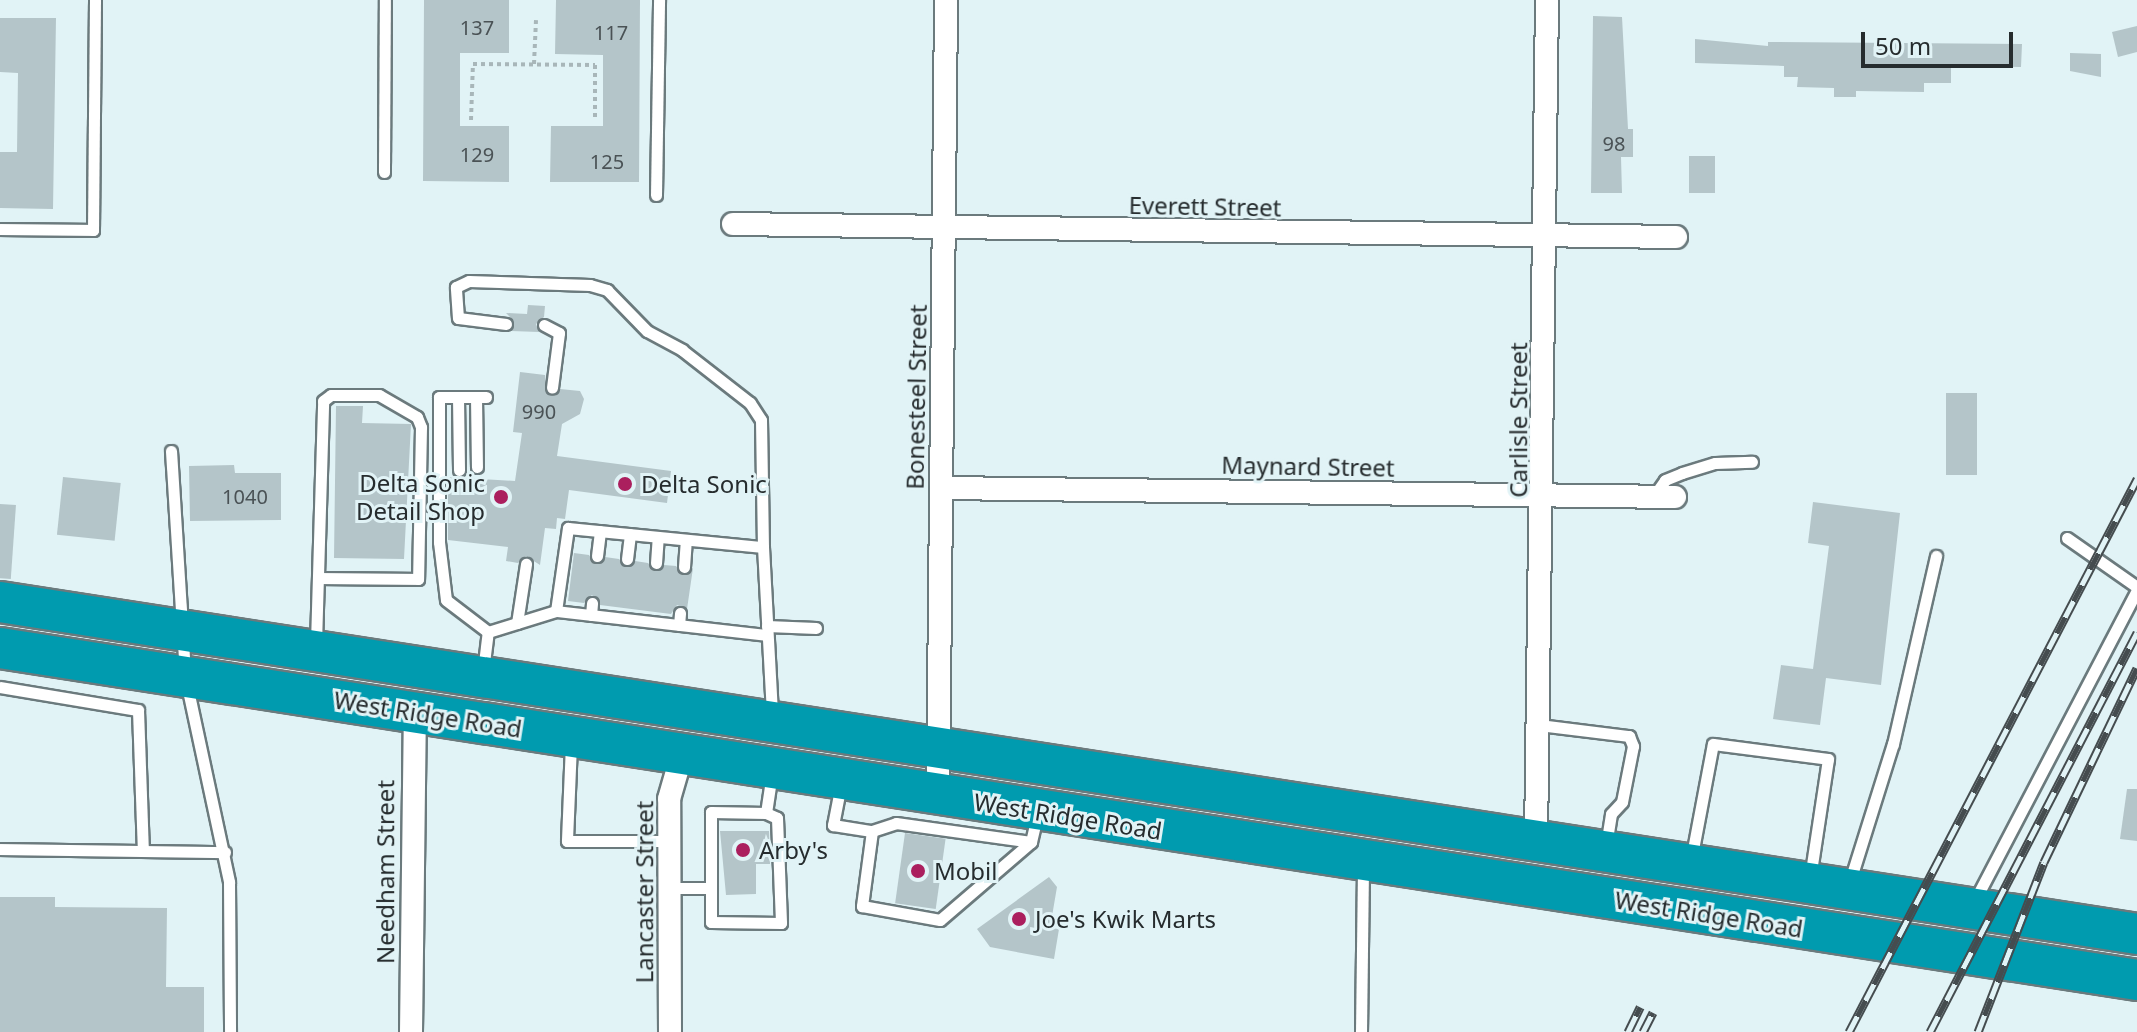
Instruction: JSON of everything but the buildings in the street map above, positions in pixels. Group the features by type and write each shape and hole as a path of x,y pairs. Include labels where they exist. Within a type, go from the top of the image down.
{"highway":[{"name":"West Ridge Road","path":"0,602 939,751 2137,934"},
{"name":"West Ridge Road","path":"0,648 938,795 1034,827 1363,862 2137,980"}],"street":[{"name":"Bonesteel Street","path":"938,795 946,0"},
{"name":"Carlisle Street","path":"1536,840 1544,495 1547,0"},
{"name":"Everett Street","path":"733,224 1676,237"},
{"name":"Maynard Street","path":"941,488 1664,497"},
{"name":"Needham Street","path":"411,1032 415,712"},
{"name":"Lancaster Street","path":"670,1032 671,788 682,754"}],"lane":[{"path":"0,229 93,230 95,0"},
{"path":"384,172 385,0"},
{"path":"656,195 659,0"},
{"path":"506,324 458,318 456,287 469,281 590,285 607,290 647,331 682,350 750,403 761,420 763,547 772,723"},
{"path":"544,325 559,333 552,388"},
{"path":"316,652 322,578 323,401 331,395 379,395 417,417 421,427 418,579 322,578"},
{"path":"477,467 481,397 439,397 439,542 446,600 488,632"},
{"path":"458,397 459,470"},
{"path":"171,451 185,676 225,852 230,1032"},
{"path":"1664,497 1665,480 1682,473 1715,463 1752,462"},
{"path":"556,611 568,528 763,547"},
{"path":"597,556 600,531"},
{"path":"627,559 630,534"},
{"path":"656,563 658,537"},
{"path":"1971,908 2137,589 2067,538"},
{"path":"684,567 686,540"},
{"path":"1848,889 1893,744 1936,556"},
{"path":"517,623 526,564"},
{"path":"488,632 556,611 592,609 767,631 816,628"},
{"path":"482,678 488,632"},
{"path":"0,687 138,710 143,851"},
{"path":"1539,725 1629,736 1633,746 1622,802 1611,814 1605,851"},
{"path":"572,737 567,841 669,841"},
{"path":"1690,864 1713,744 1828,759 1809,883"},
{"path":"766,813 773,768"},
{"path":"842,780 833,825 872,831 896,823 1034,827"},
{"path":"711,812 766,813 777,818 781,923 711,922 711,812"},
{"path":"872,831 862,906 940,920 1034,827"},
{"path":"0,849 225,852"},
{"path":"1361,1032 1363,862"},
{"path":"670,888 711,888"}],"path":[{"path":"534,64 536,20"},
{"path":"471,120 473,64 595,65 595,120"}],"railway":[{"path":"1849,1032 2137,479"},
{"path":"1930,1032 2137,632"},
{"path":"1978,1032 2044,862 2137,668"},
{"path":"1628,1032 1640,1007"},
{"path":"1643,1032 1653,1012"}],"place":[{"name":"Delta Sonic","path":"625,484"},
{"name":"Delta Sonic Detail Shop","path":"501,497"},
{"name":"Arby's","path":"743,850"},
{"name":"Mobil","path":"918,871"},
{"name":"Joe's Kwik Marts","path":"1019,919"}]}
